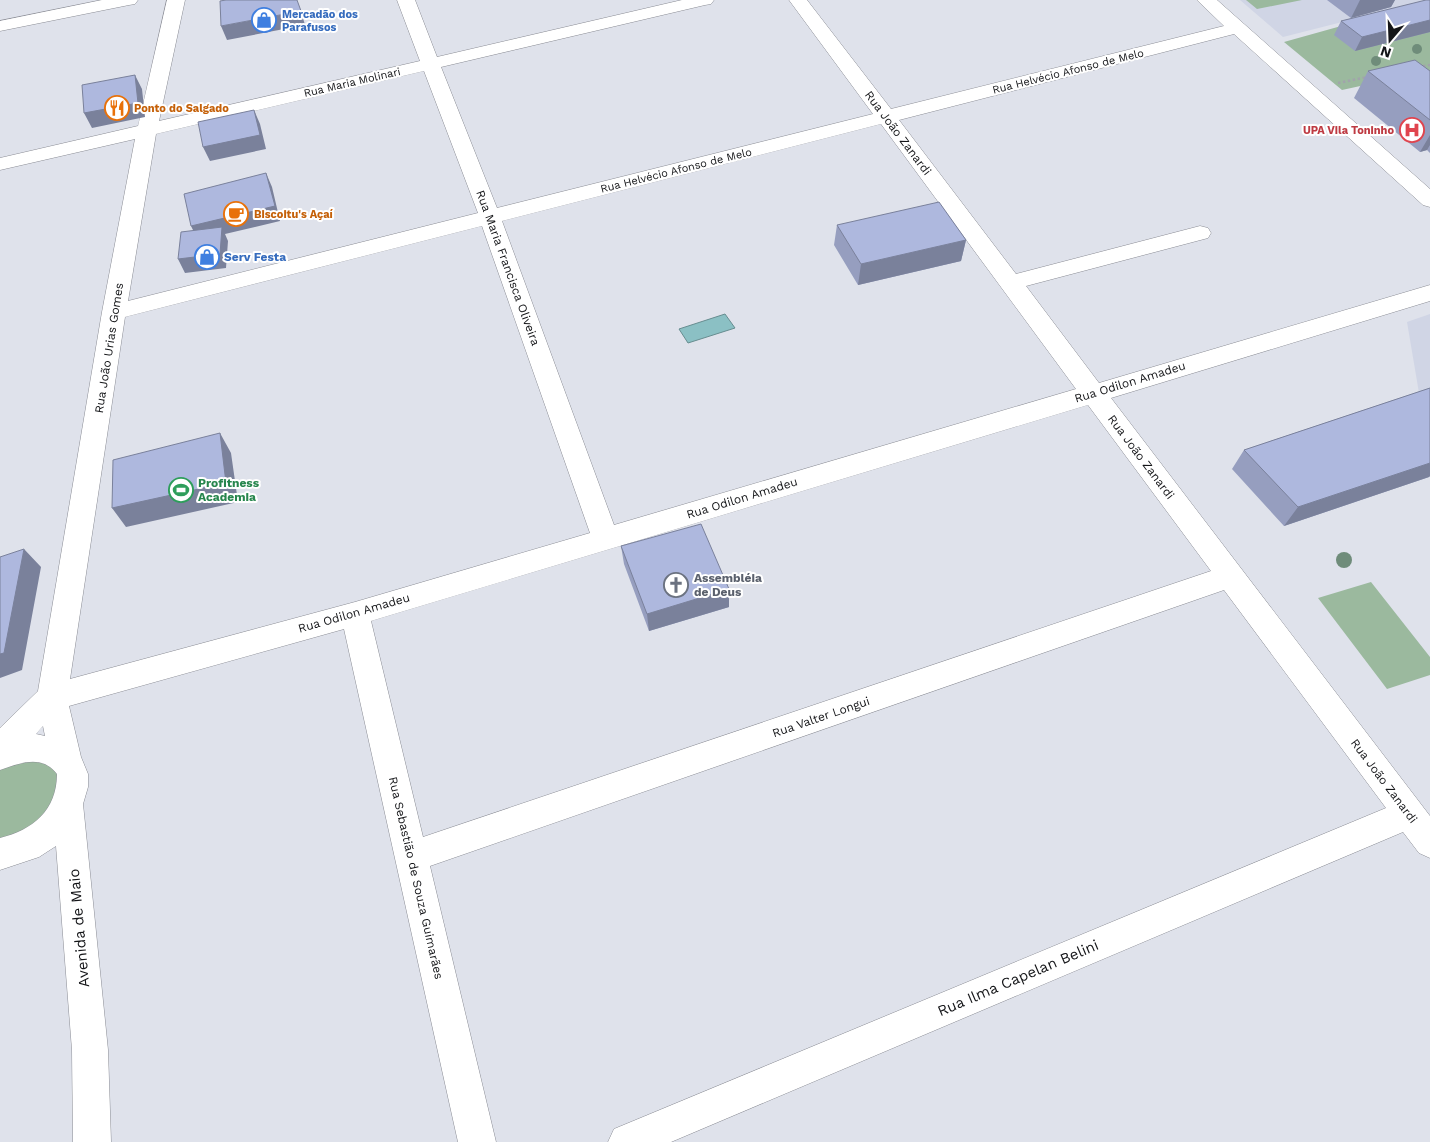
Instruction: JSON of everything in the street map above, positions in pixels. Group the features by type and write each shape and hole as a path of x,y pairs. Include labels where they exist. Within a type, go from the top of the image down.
{"street":[{"path":"0,26 129,0"},
{"name":"Rua João Urias Gomes","path":"68,806 74,788 73,772 66,760 52,698 114,312 147,130 176,0"},
{"name":"Rua Maria Francisca Oliveira","path":"406,0 490,217 606,539"},
{"name":"Rua Maria Molinari","path":"0,164 705,0"},
{"name":"Rua João Zanardi","path":"798,0 1430,842"},
{"path":"1206,0 1430,200"},
{"name":"Rua Helvécio Afonso de Melo","path":"114,312 1237,28"},
{"path":"1010,283 1200,233"},
{"name":"Rua Odilon Amadeu","path":"52,698 355,614 1430,293"},
{"name":"Rua Valter Longui","path":"411,857 1230,576"},
{"name":"Rua Sebastião de Souza Guimarães","path":"355,614 477,1142"},
{"path":"0,749 52,698"},
{"path":"0,756 31,746 51,750 66,760"},
{"path":"0,854 21,849 41,838 57,823 68,806"},
{"name":"Avenida de Maio","path":"68,806 90,1050 92,1142"},
{"name":"Rua Ilma Capelan Belini","path":"627,1142 1409,814"}],"path":[{"path":"1410,68 1430,65"},
{"path":"1306,90 1372,76"}],"shaded area":[{"path":"1240,0 1429,0 1283,37"},
{"path":"1430,314 1430,458 1407,322"}],"green space":[{"path":"1246,0 1302,0 1257,9"},
{"path":"1427,2 1430,4 1430,95 1406,76 1342,90 1284,42"},
{"path":"1371,582 1430,657 1430,675 1387,689 1318,598"},
{"path":"20,760 46,763 55,770 59,780 53,809 25,833 0,839 0,769"}],"water":[{"path":"725,314 735,328 688,343 679,329"}],"building":[{"path":"297,0 301,11 221,26 220,1"},
{"path":"1430,0 1430,20 1362,37 1341,21"},
{"path":"1415,60 1430,71 1430,120 1368,71"},
{"path":"135,75 138,103 84,113 82,85"},
{"path":"254,110 260,135 203,147 198,122"},
{"path":"266,173 275,206 191,226 184,194"},
{"path":"939,202 966,240 861,264 837,225"},
{"path":"222,227 220,254 178,259 181,232"},
{"path":"1430,388 1430,463 1298,507 1244,450"},
{"path":"220,433 226,483 112,508 113,460"},
{"name":"Assembléia de Deus","path":"701,524 729,589 647,614 621,546"},
{"path":"24,549 4,653 0,654 0,557"}],"place":[{"name":"Mercadão dos Parafusos","path":"264,20"},
{"name":"Ponto do Salgado","path":"117,108"},
{"name":"UPA Vila Toninho","path":"1412,130"},
{"name":"Biscoitu's Açaí","path":"236,214"},
{"name":"Serv Festa","path":"207,257"},
{"name":"Profitness Academia","path":"181,490"},
{"name":"Assembléia de Deus","path":"676,585"}]}
